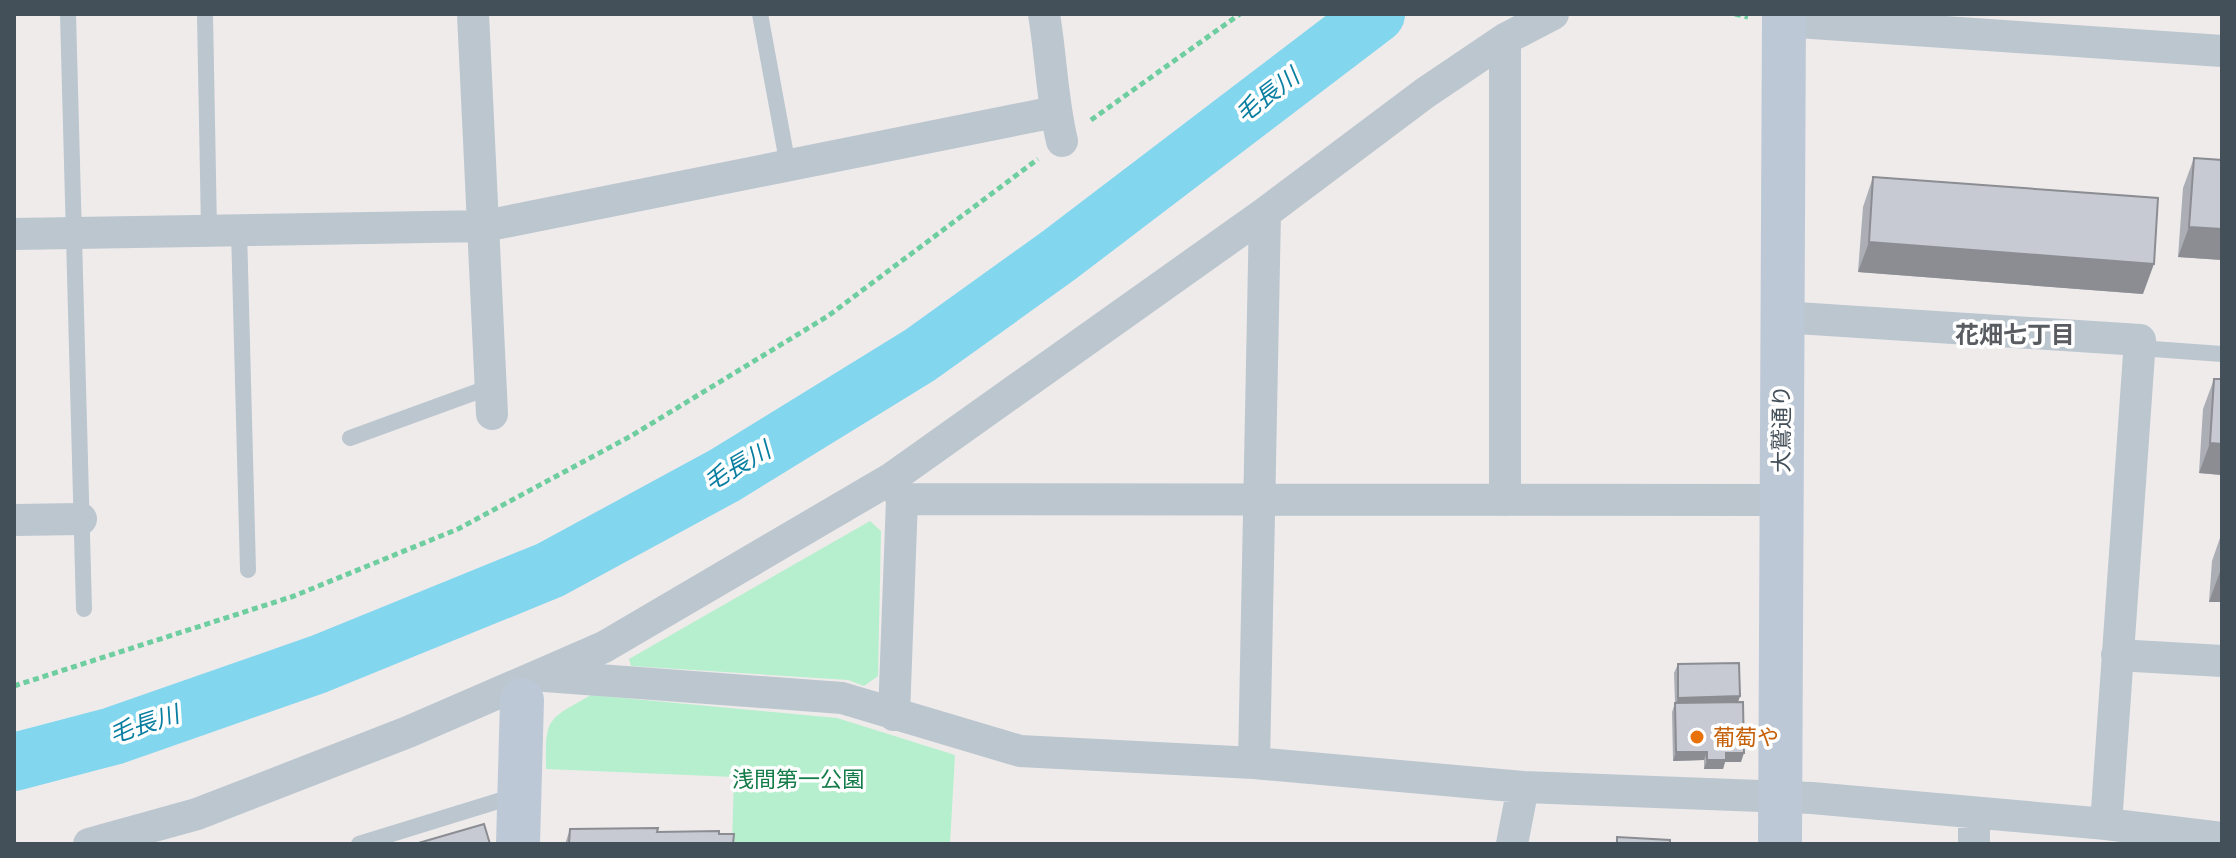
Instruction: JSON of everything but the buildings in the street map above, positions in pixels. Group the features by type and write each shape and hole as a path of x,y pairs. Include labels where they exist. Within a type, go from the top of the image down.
{"street":[{"path":"473,14 491,401"},
{"path":"14,234 485,226 788,166 1058,126 1044,14"},
{"path":"89,844 197,814 529,686 897,489 1425,93 1505,39 1553,14"},
{"path":"1772,17 2222,51"},
{"name":"大鷲通り","path":"1772,17 1781,317 1780,844"},
{"path":"1505,39 1505,500"},
{"path":"1254,763 1265,213"},
{"path":"1781,317 2140,340 2106,824"},
{"path":"897,489 1257,501 1781,500"},
{"path":"894,715 897,489"},
{"path":"14,520 81,519"},
{"path":"2117,655 2222,661"},
{"path":"529,686 842,698 1020,751 1254,763 1523,787 1780,796 1974,829 2106,824 2222,838"},
{"path":"518,844 529,686"},
{"path":"1512,844 1523,787"}],"lane":[{"path":"68,14 84,609"},
{"path":"205,14 248,570"},
{"path":"760,14 788,166"},
{"path":"2139,348 2222,354"},
{"path":"350,438 491,401"},
{"path":"359,844 520,795"}],"path":[{"path":"14,686 294,596 458,529 631,436 828,316 1058,126 1240,14"},
{"path":"1735,14 1772,17"}],"green space":[{"path":"870,521 881,531 878,676 864,686 848,680 631,666 629,659"},
{"name":"浅間第一公園","path":"591,695 837,718 955,755 950,844 732,844 734,777 546,769 546,739 552,722 565,710"}],"waterway":[{"name":"毛長川","path":"14,762 113,736 319,664 550,570 725,475 920,355 1058,256 1376,14"}],"place":[{"name":"葡萄や","path":"1697,737"}],"district":[{"name":"花畑七丁目","path":"2015,334"}]}
